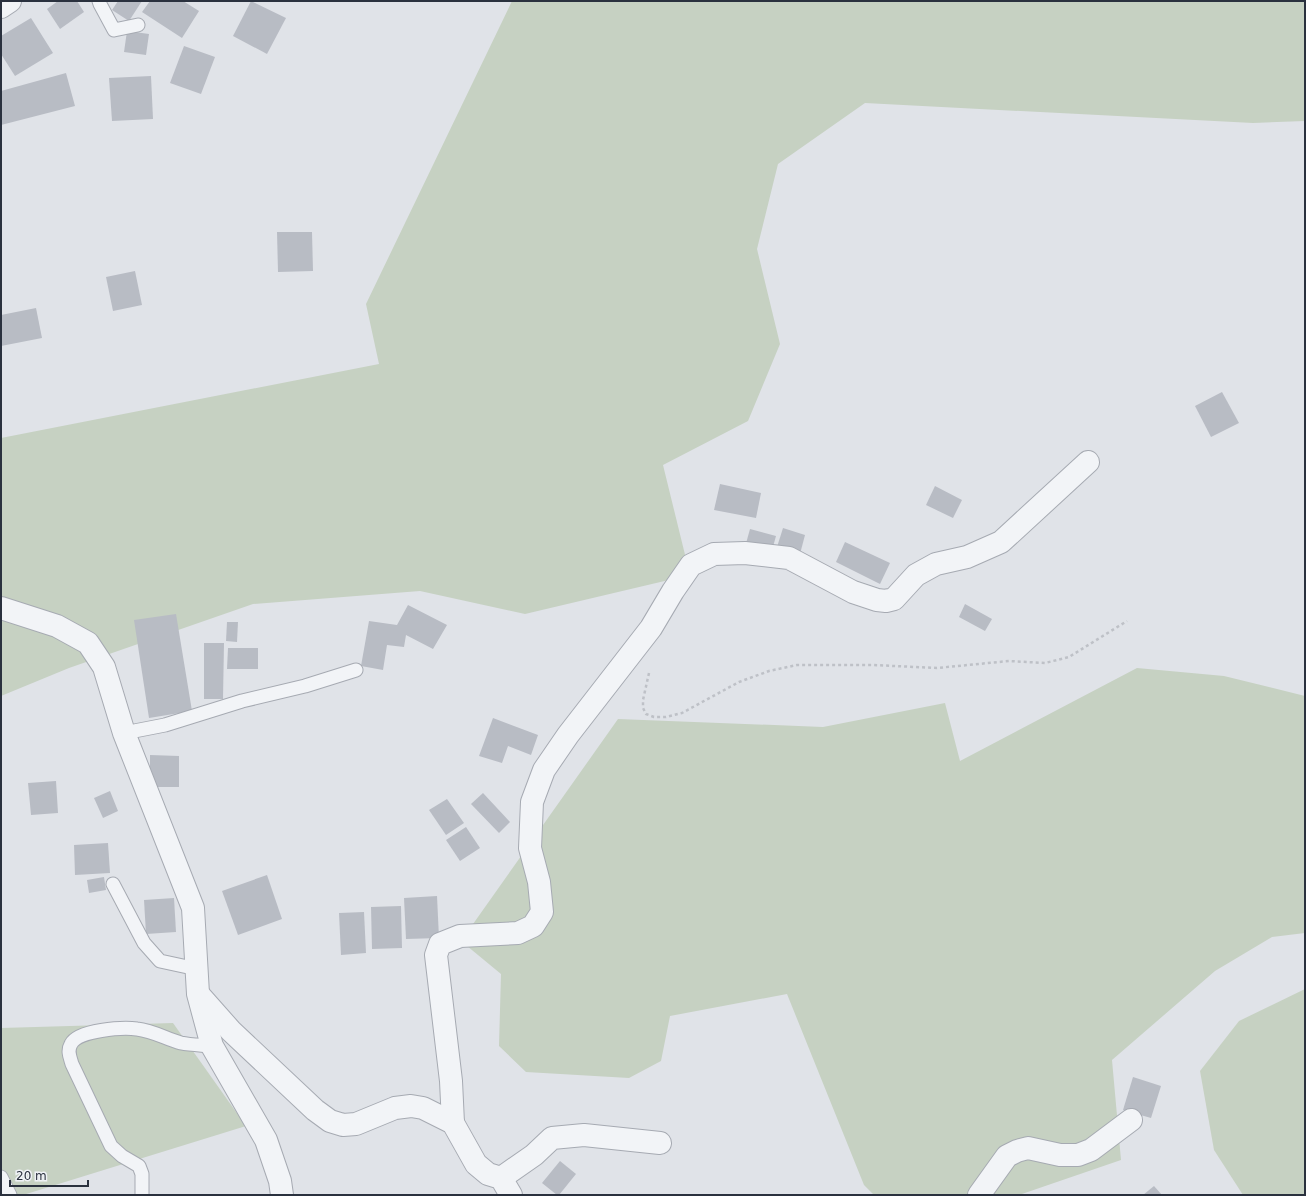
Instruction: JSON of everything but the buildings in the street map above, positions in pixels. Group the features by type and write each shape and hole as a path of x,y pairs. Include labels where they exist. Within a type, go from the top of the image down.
{"street":[{"path":"1,7 10,1"},
{"path":"660,1143 584,1135 552,1138 534,1155 506,1187 476,1164 453,1123 451,1081 436,955 440,944 460,936 518,933 534,926 542,912 538,882 530,848 532,802 544,770 568,735 651,628 673,591 691,565 714,554 744,554 789,558 853,592 886,602 894,599 916,575 936,564 967,557 1001,542 1088,462"},
{"path":"1,608 57,626 88,643 104,667 124,733 193,908 198,994 212,1046 266,1140 280,1181 282,1195"},
{"path":"198,994 242,1041 315,1110 330,1121 343,1125 356,1124 395,1108 411,1106 423,1108 453,1123"},
{"path":"979,1195 1007,1156 1017,1151 1028,1148 1060,1155 1078,1154 1091,1150 1131,1120"}],"lane":[{"path":"99,1 114,30 138,25"},
{"path":"124,733 165,725 242,702 305,686 356,670"},
{"path":"113,884 144,943 160,961 197,969"},
{"path":"142,1195 142,1174 139,1166 122,1156 111,1146 72,1064 68,1052 71,1042 80,1035 103,1030 137,1029 159,1034 180,1043 212,1046"},
{"path":"1,1177 10,1195"}],"path":[{"path":"649,667 643,708 646,714 654,717 666,717 682,713 739,682 769,670 797,665 873,665 937,668 1009,661 1044,663 1069,657 1127,621"}],"green space":[{"path":"512,1 1305,1 1305,121 1253,123 865,103 778,164 757,249 780,344 748,421 663,465 690,575 525,614 420,591 253,604 69,668 1,696 1,438 379,364 366,304"},
{"path":"1137,668 1224,676 1305,696 1305,933 1272,937 1215,971 1112,1060 1121,1160 1019,1195 874,1195 864,1185 787,994 670,1016 661,1061 629,1078 526,1072 499,1046 501,974 461,941 618,719 823,727 945,703 960,761"},
{"path":"1305,989 1305,1195 1243,1195 1214,1150 1200,1071 1239,1021"},
{"path":"173,1023 246,1126 23,1195 1,1195 1,1028"}]}
